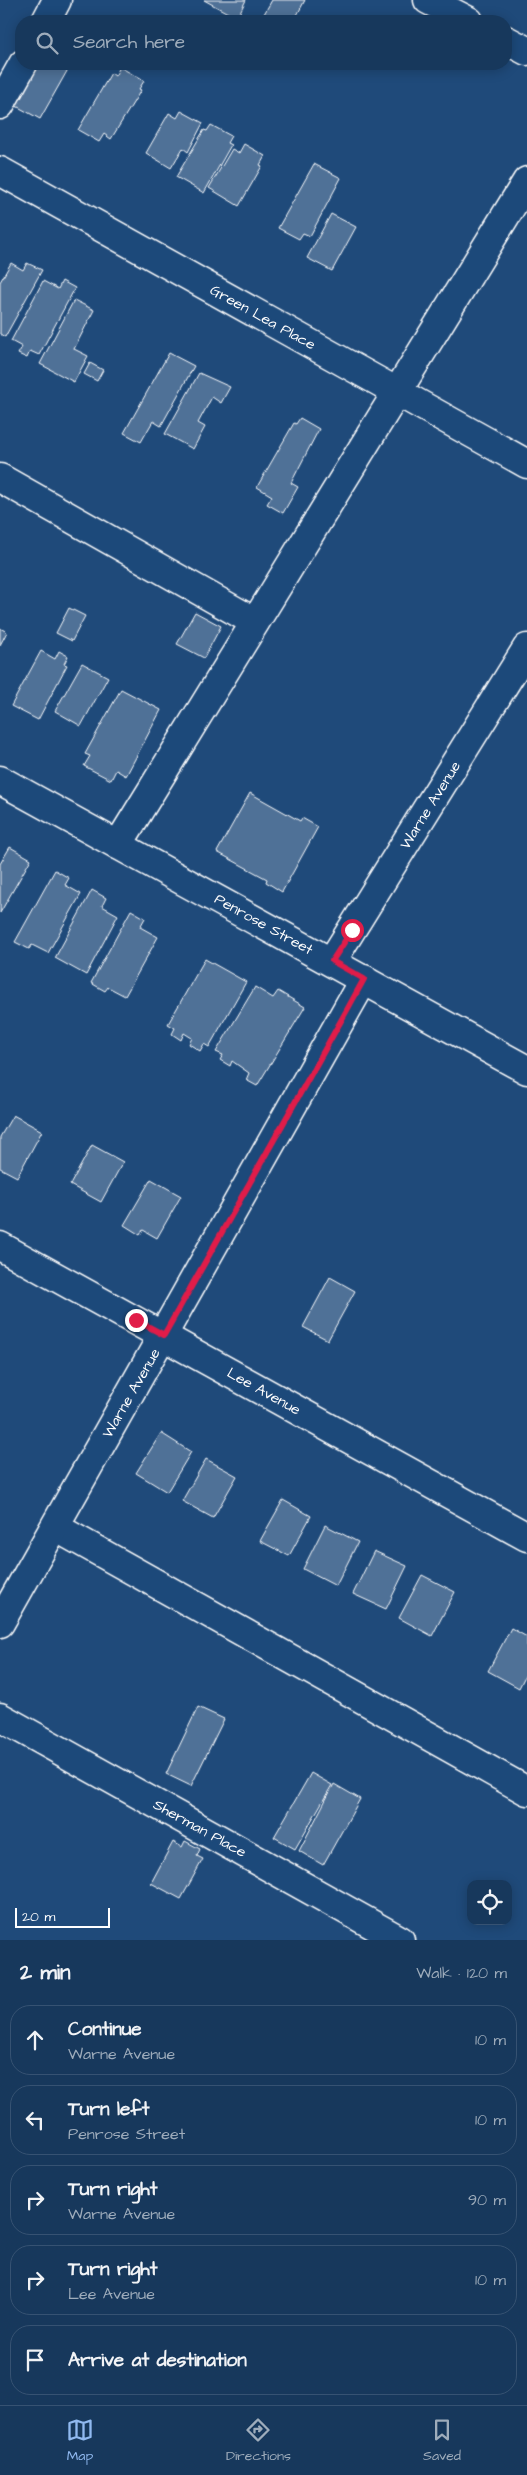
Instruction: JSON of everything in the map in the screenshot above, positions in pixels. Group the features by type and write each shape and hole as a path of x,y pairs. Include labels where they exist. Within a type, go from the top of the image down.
{"street":[{"path":"49,15 57,0"},
{"path":"428,0 457,15"},
{"path":"512,43 527,51"},
{"path":"0,105 19,70"},
{"name":"Green Lea Place","path":"0,171 527,464"},
{"path":"118,845 527,181"},
{"path":"0,478 256,622"},
{"name":"Warne Avenue","path":"332,961 527,648"},
{"name":"Penrose Street","path":"0,780 527,1070"},
{"name":"Warne Avenue","path":"0,1623 364,979"},
{"name":"Lee Avenue","path":"0,1246 527,1537"},
{"path":"55,1527 527,1791"},
{"name":"Sherman Place","path":"0,1717 400,1940"}],"building":[{"path":"204,0 246,0 238,15 232,15"},
{"path":"272,0 305,0 297,15 263,15"},
{"path":"27,70 68,70 40,119 9,102"},
{"path":"118,70 125,70 144,81 139,89 141,90 111,139 104,134 99,142 78,130 111,73 115,76"},
{"path":"181,111 203,123 188,152 183,148 171,168 146,153 169,113 177,118"},
{"path":"211,125 231,136 227,143 231,145 204,193 176,177 204,130 207,131"},
{"path":"244,144 265,156 260,165 262,166 239,206 209,188 232,149 239,153"},
{"path":"314,164 341,178 310,236 303,233 299,239 278,228"},
{"path":"331,214 356,227 332,271 307,258"},
{"path":"11,263 23,270 27,263 42,270 5,337 0,334 0,282"},
{"path":"43,281 58,289 62,281 75,288 39,355 30,351 27,358 18,354 22,347 11,341"},
{"path":"74,300 94,310 74,349 88,356 74,382 40,364"},
{"path":"169,353 194,366 161,426 153,421 141,442 124,433"},
{"path":"90,363 103,370 97,381 84,374"},
{"path":"199,373 230,387 221,403 212,397 198,423 205,427 193,449 165,434"},
{"path":"300,418 319,429 291,483 298,487 283,513 267,504 272,496 257,487 294,423 296,424"},
{"path":"69,608 85,616 72,641 56,633"},
{"path":"195,612 221,626 204,658 177,644"},
{"path":"0,628 7,632 0,645"},
{"path":"41,651 55,659 59,651 68,656 64,664 67,665 38,720 11,706"},
{"path":"82,663 108,677 81,726 55,711"},
{"path":"121,689 161,710 126,776 116,770 111,780 84,766 90,756 85,754"},
{"path":"250,793 300,821 302,818 318,827 282,892 266,882 267,879 217,852"},
{"path":"10,847 31,859 0,913 0,864"},
{"path":"55,870 69,878 65,885 81,894 48,953 32,945 29,949 15,942"},
{"path":"92,890 106,898 102,906 118,915 86,975 55,958"},
{"path":"131,910 145,918 140,927 158,937 125,996 108,987 105,991 91,983"},
{"path":"205,959 246,982 209,1047 204,1044 200,1051 189,1044 192,1038 184,1033 181,1040 172,1034 175,1028 168,1024"},
{"path":"255,987 273,998 278,991 305,1007 257,1086 246,1080 249,1073 232,1061 230,1066 220,1060 223,1055 216,1052"},
{"path":"13,1115 42,1131 17,1177 0,1168 0,1137"},
{"path":"92,1145 123,1162 101,1202 70,1185"},
{"path":"151,1179 181,1196 157,1238 143,1230 140,1235 124,1225"},
{"path":"330,1277 355,1291 328,1340 303,1327"},
{"path":"161,1433 191,1452 167,1492 136,1473"},
{"path":"206,1459 237,1476 213,1518 182,1501"},
{"path":"283,1500 311,1516 289,1556 260,1541"},
{"path":"325,1525 358,1542 336,1586 303,1569"},
{"path":"374,1551 407,1566 386,1609 353,1594"},
{"path":"422,1575 455,1592 432,1636 399,1618"},
{"path":"511,1628 527,1637 527,1672 519,1688 488,1671"},
{"path":"198,1707 224,1719 191,1786 166,1774"},
{"path":"311,1773 332,1785 295,1849 274,1837"},
{"path":"334,1784 360,1799 323,1865 299,1851"},
{"path":"185,1841 200,1849 197,1856 203,1859 181,1899 151,1883 173,1842 182,1847"}],"route":[{"path":"136,1320 164,1335 347,1010 364,979 332,961 352,930"}]}
